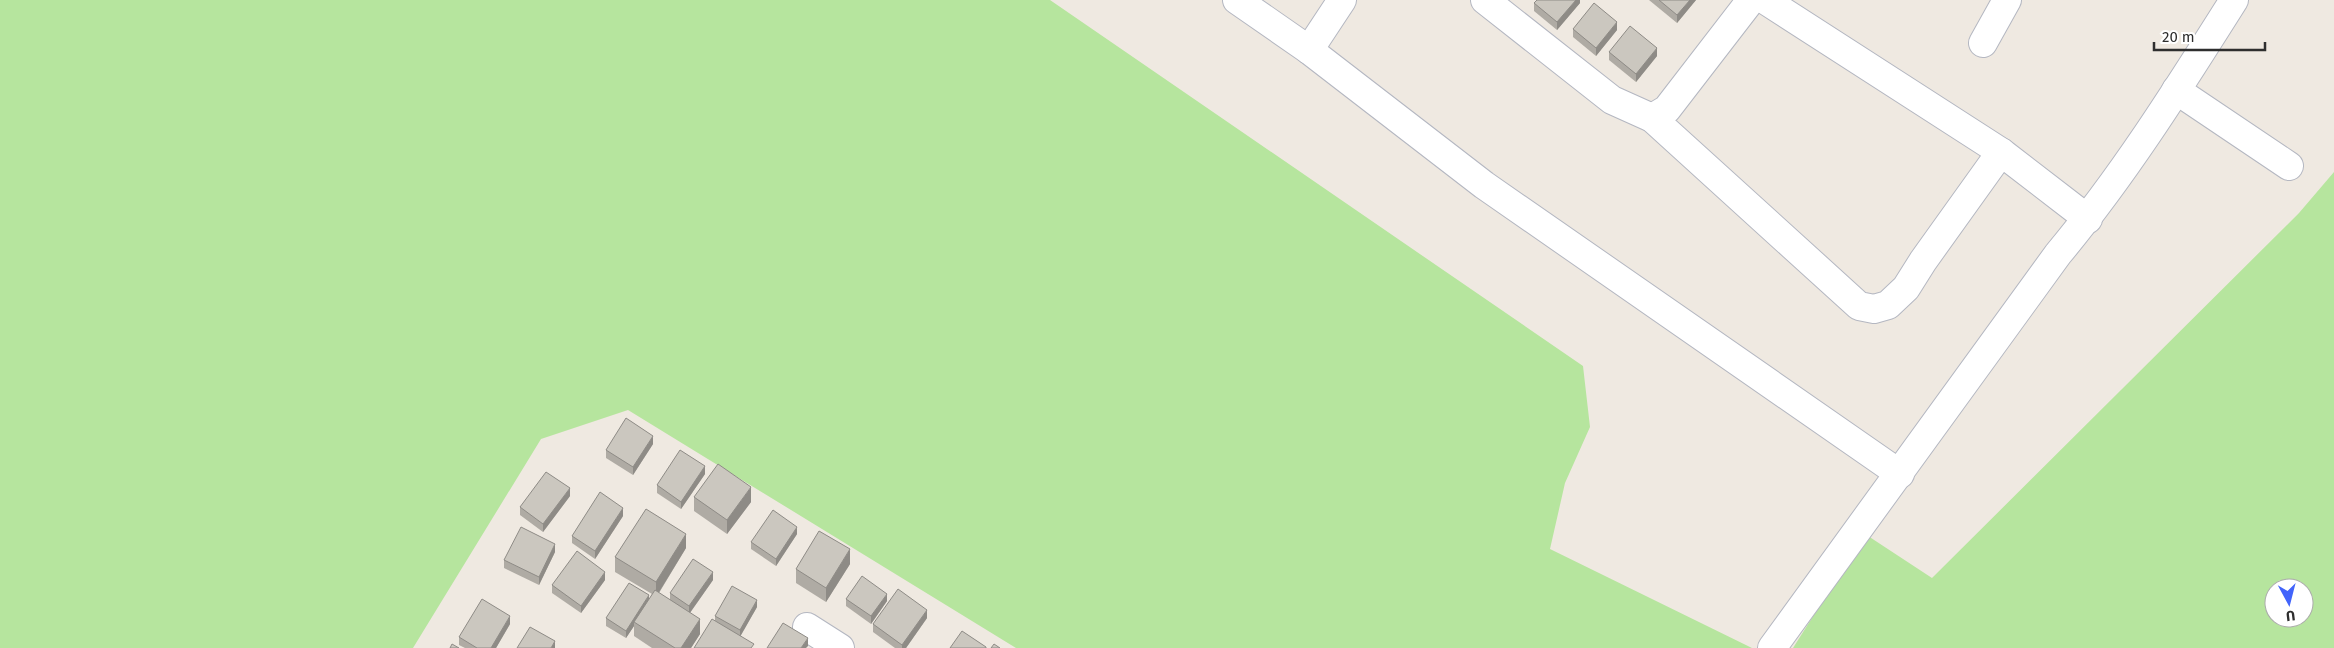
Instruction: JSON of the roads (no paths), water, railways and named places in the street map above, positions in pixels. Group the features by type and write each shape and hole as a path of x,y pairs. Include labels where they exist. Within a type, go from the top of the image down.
{"street":[{"path":"1237,0 1309,50 1484,185 1900,474"},
{"path":"1309,50 1342,0"},
{"path":"1485,0 1612,100 1652,118 1859,306 1874,309 1888,304 1906,288 1922,261 2001,152"},
{"path":"1652,118 1667,109 1751,0"},
{"path":"1764,0 2001,152 2088,219"},
{"path":"1983,42 2007,0"},
{"path":"1772,648 2058,254 2088,219 2176,90 2234,0"},
{"path":"2176,90 2289,166"},
{"path":"807,627 840,648"}]}
